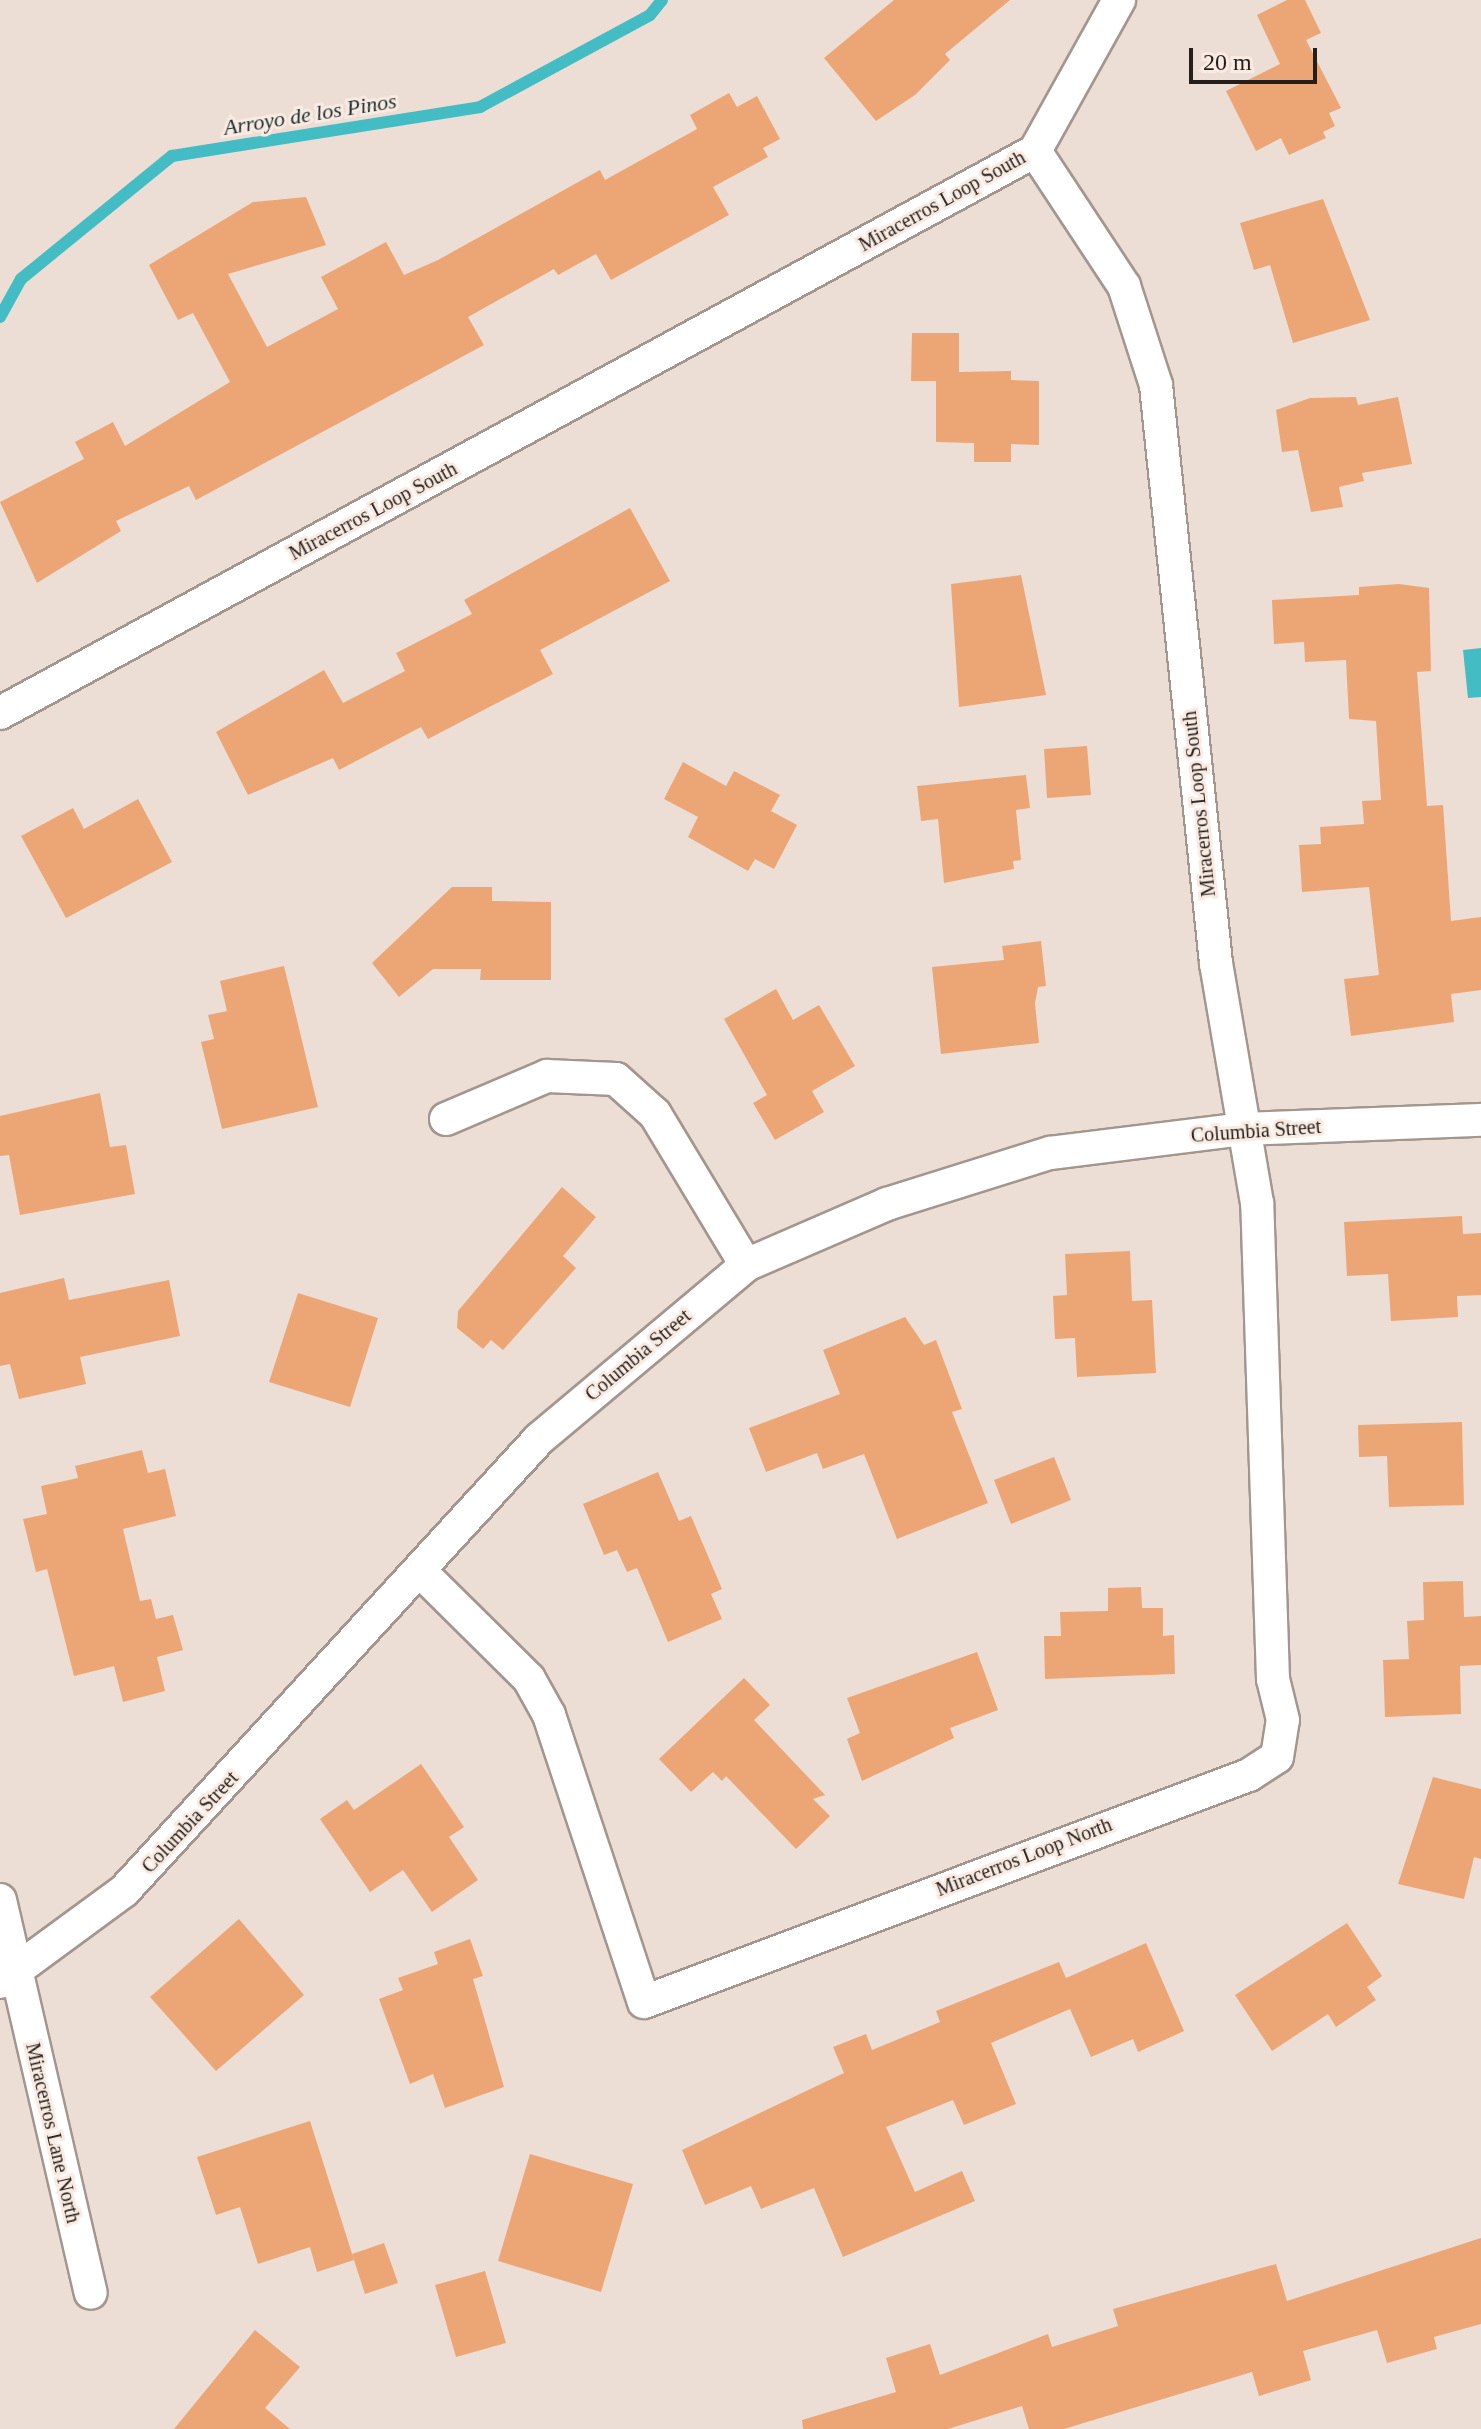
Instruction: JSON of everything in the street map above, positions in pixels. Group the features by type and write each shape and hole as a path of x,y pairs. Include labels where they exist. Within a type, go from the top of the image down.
{"street":[{"path":"1035,151 1119,0"},
{"name":"Miracerros Loop South","path":"0,713 1035,151 1124,286 1156,385 1216,963 1243,1129"},
{"path":"446,1119 547,1076 616,1079 655,1114 746,1265"},
{"name":"Columbia Street","path":"8,1978 124,1891 539,1439 746,1265 887,1204 1050,1153 1243,1129 1481,1120"},
{"name":"Miracerros Loop North","path":"420,1571 529,1679 549,1715 644,2002 1249,1775 1277,1757 1283,1720 1273,1679 1260,1249 1243,1129"},
{"path":"0,1900 8,1978"},
{"name":"Miracerros Lane North","path":"8,1978 91,2293"}],"water":[{"path":"1481,648 1481,697 1468,698 1463,650"}],"building":[{"path":"894,0 1010,0 945,54 950,60 915,95 876,121 824,58"},
{"path":"1287,0 1305,0 1321,33 1306,40 1341,108 1329,113 1335,126 1323,132 1326,138 1289,155 1281,138 1256,151 1226,91 1280,64 1257,15"},
{"path":"729,93 737,107 757,96 780,139 763,148 768,157 713,187 729,215 611,280 596,254 558,275 554,269 468,317 484,345 196,500 189,486 116,521 121,531 37,583 0,502 84,459 75,442 113,422 125,446 230,382 193,313 178,320 149,265 253,202 306,197 326,245 228,274 267,347 338,309 321,277 386,242 404,275 438,260 600,170 605,180 697,129 690,115"},
{"path":"1323,199 1370,320 1293,343 1270,265 1254,270 1240,223"},
{"path":"912,333 959,333 959,372 1011,371 1011,380 1039,381 1039,445 1011,444 1011,462 974,462 974,443 936,442 936,381 911,381"},
{"path":"1356,397 1358,405 1398,397 1412,464 1362,473 1364,481 1339,487 1343,507 1311,512 1298,450 1282,452 1276,410 1310,398"},
{"path":"630,508 670,581 540,650 553,674 428,739 421,727 339,770 333,758 248,795 216,732 324,670 343,703 405,671 396,653 472,614 464,600"},
{"path":"1021,575 1046,695 959,707 951,584"},
{"path":"1399,584 1429,588 1431,671 1417,672 1427,806 1443,805 1451,921 1481,917 1481,990 1451,994 1454,1022 1351,1036 1344,979 1379,975 1369,887 1302,892 1299,845 1321,844 1320,827 1364,824 1362,801 1381,800 1376,721 1349,719 1346,660 1305,662 1304,642 1274,644 1272,600 1359,595 1359,587"},
{"path":"1087,746 1091,795 1047,798 1044,749"},
{"path":"683,762 726,786 734,771 780,795 771,811 797,825 774,869 755,859 748,871 688,837 698,817 664,799"},
{"path":"1026,775 1030,808 1016,810 1021,860 1013,861 1014,869 944,883 938,819 921,821 917,786"},
{"path":"138,799 172,862 66,918 21,836 73,808 84,829"},
{"path":"452,887 492,887 492,901 551,902 551,980 480,980 481,969 433,969 399,997 372,963"},
{"path":"1041,941 1046,986 1038,987 1035,1003 1039,1043 941,1054 932,967 1004,960 1002,946"},
{"path":"284,966 318,1107 222,1129 201,1042 214,1039 208,1015 227,1011 220,981"},
{"path":"776,989 793,1020 819,1005 855,1066 812,1091 824,1112 775,1140 753,1103 767,1095 724,1019"},
{"path":"100,1093 110,1147 126,1145 135,1194 20,1215 9,1155 0,1156 0,1116"},
{"path":"562,1187 596,1217 563,1256 576,1268 503,1350 491,1340 483,1349 457,1328 458,1311"},
{"path":"1462,1216 1463,1234 1481,1233 1481,1295 1457,1296 1458,1317 1391,1321 1388,1274 1347,1276 1344,1222"},
{"path":"1130,1251 1132,1301 1152,1300 1156,1373 1077,1377 1075,1338 1055,1339 1053,1296 1067,1295 1065,1254"},
{"path":"64,1278 69,1300 169,1280 180,1336 80,1357 86,1384 19,1399 10,1364 0,1366 0,1293"},
{"path":"298,1293 378,1318 350,1407 269,1382"},
{"path":"905,1317 924,1345 936,1340 962,1409 952,1412 988,1503 897,1539 864,1454 823,1469 817,1453 766,1472 749,1428 840,1394 823,1350"},
{"path":"1462,1422 1464,1505 1389,1507 1387,1456 1359,1457 1358,1425"},
{"path":"142,1450 148,1473 165,1469 176,1516 123,1529 140,1601 151,1599 156,1619 173,1615 183,1650 157,1657 165,1691 123,1702 114,1666 74,1676 47,1569 36,1572 23,1519 47,1514 41,1486 78,1478 75,1466"},
{"path":"1054,1457 1071,1500 1011,1524 994,1480"},
{"path":"658,1472 679,1521 691,1516 722,1589 711,1594 722,1619 668,1642 637,1568 627,1572 617,1550 604,1555 583,1504"},
{"path":"1463,1581 1464,1617 1481,1616 1481,1665 1460,1666 1461,1714 1385,1717 1383,1660 1409,1659 1407,1621 1424,1620 1423,1582"},
{"path":"1141,1587 1142,1608 1163,1608 1163,1636 1174,1635 1175,1674 1045,1679 1044,1636 1061,1636 1060,1612 1108,1611 1108,1588"},
{"path":"977,1652 998,1710 950,1728 954,1738 862,1781 847,1739 860,1733 847,1698"},
{"path":"744,1678 770,1705 754,1720 825,1795 813,1799 830,1816 796,1849 726,1776 722,1781 713,1772 691,1792 659,1759"},
{"path":"421,1764 464,1827 449,1837 478,1880 432,1912 403,1870 370,1892 320,1819 347,1800 354,1810"},
{"path":"1433,1777 1481,1789 1481,1859 1474,1857 1464,1899 1398,1884"},
{"path":"239,1919 304,1995 216,2071 150,1997"},
{"path":"1347,1923 1382,1976 1367,1987 1376,2000 1336,2027 1328,2014 1272,2051 1235,1995"},
{"path":"470,1939 483,1976 473,1979 504,2087 445,2108 433,2074 410,2084 379,1999 403,1990 398,1978 438,1964 434,1952"},
{"path":"1146,1943 1184,2031 1138,2052 1133,2039 1091,2057 1070,2009 991,2043 1016,2104 964,2125 953,2100 886,2127 915,2192 962,2171 975,2201 843,2257 814,2188 761,2209 751,2186 705,2205 682,2150 844,2073 833,2047 866,2034 872,2050 940,2022 936,2011 1059,1962 1066,1978"},
{"path":"310,2121 354,2260 317,2272 310,2247 258,2264 240,2207 216,2215 197,2157"},
{"path":"530,2154 633,2184 601,2292 498,2261"},
{"path":"1481,2238 1481,2324 1434,2337 1437,2349 1387,2363 1377,2330 1303,2351 1311,2380 1259,2396 1252,2372 1064,2429 1029,2429 1022,2406 948,2429 803,2429 802,2420 896,2392 886,2358 930,2344 940,2375 1048,2334 1052,2347 1118,2326 1113,2309 1276,2264 1287,2301"},
{"path":"384,2243 398,2283 365,2294 352,2254"},
{"path":"485,2271 506,2343 456,2357 435,2285"},
{"path":"255,2330 300,2367 265,2408 290,2429 174,2429"}],"waterway":[{"name":"Arroyo de los Pinos","path":"0,317 21,279 172,156 480,107 650,15 662,0"}]}
